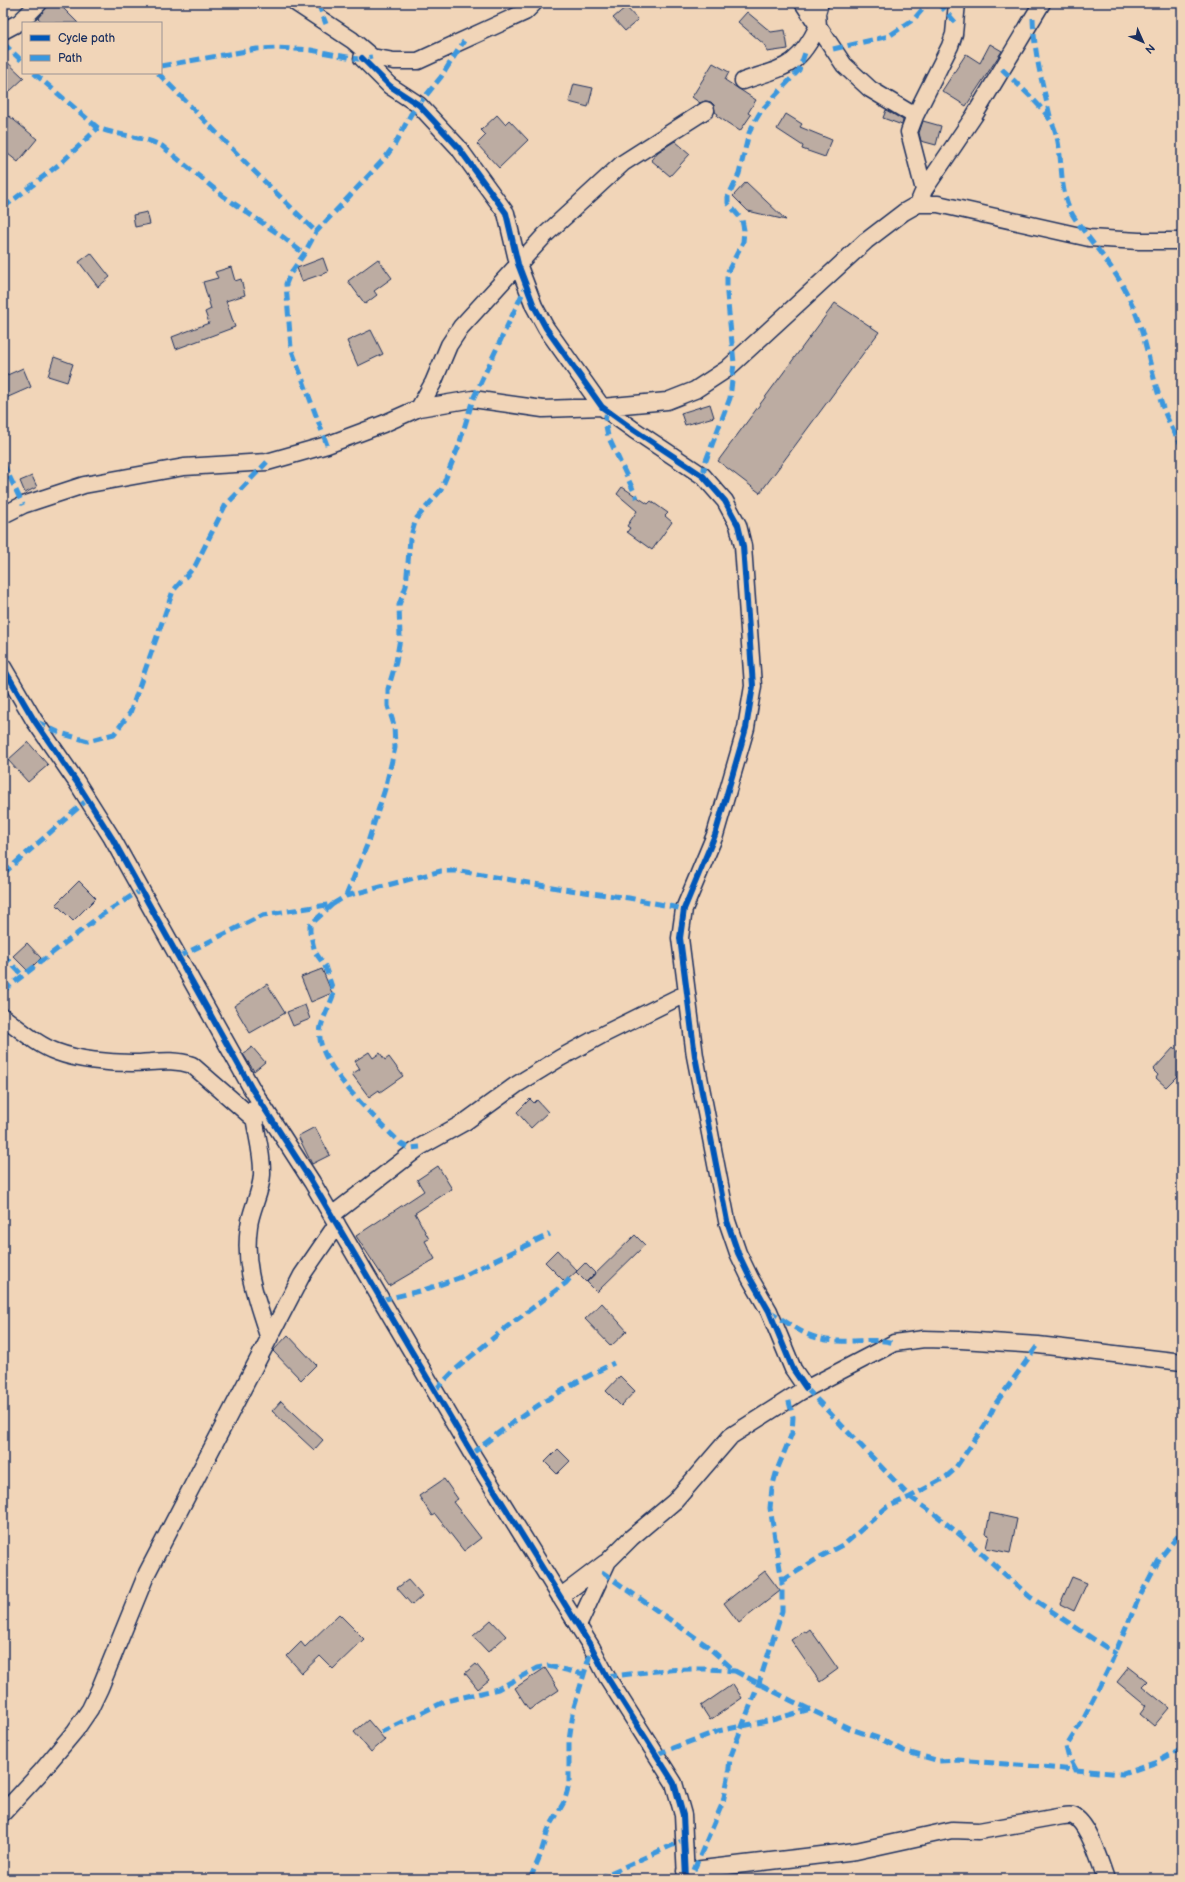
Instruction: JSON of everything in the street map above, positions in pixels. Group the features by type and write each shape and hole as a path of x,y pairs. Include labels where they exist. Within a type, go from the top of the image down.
{"street":[{"path":"3,31 20,22 39,3"},
{"path":"296,3 352,40 372,58 394,62 418,61 446,50 525,12 534,3"},
{"path":"803,3 844,65 870,89 915,116"},
{"path":"743,81 789,64 797,59 806,50 818,26 817,14 820,3"},
{"path":"921,197 909,132 915,116 950,46 954,34 957,3"},
{"path":"3,515 23,505 84,485 184,467 267,462 327,445 383,424 419,408 473,400 543,409 602,407 667,401 694,390 728,369 866,241 921,197 974,116 1042,3"},
{"path":"362,58 390,86 419,105 458,147 506,213 518,264 534,306 546,328 602,407 702,476 725,501 738,525 743,546 753,686 746,728 715,836 684,909 680,938 695,1056 727,1221 738,1253 750,1278 769,1311 793,1369 806,1388"},
{"path":"419,408 433,383 449,345 460,327 567,213 623,164 706,110"},
{"path":"921,197 938,204 1089,238 1140,241 1182,241"},
{"path":"3,667 34,720 112,838 252,1089 335,1219 472,1454 578,1626 607,1677 674,1783 683,1816 686,1875 856,1851 952,1830 979,1831 1063,1816 1072,1816 1081,1823 1094,1846 1106,1879"},
{"path":"3,1813 40,1773 75,1731 90,1709 147,1573 302,1275 335,1219 420,1147 465,1122 522,1081 604,1034 687,993"},
{"path":"3,1017 42,1044 57,1052 110,1062 182,1062 192,1065 254,1119"},
{"path":"252,1089 254,1119 262,1175 257,1202 249,1225 248,1262 252,1289 269,1339"},
{"path":"560,1597 608,1560 631,1538 675,1501 731,1436 806,1388 894,1343 924,1339 1038,1345 1180,1366"},
{"path":"578,1626 608,1560"}],"building":[{"path":"50,3 58,3 77,22 42,22 38,18"},
{"path":"626,7 638,20 625,31 613,18"},
{"path":"747,12 771,32 785,30 788,49 767,52 766,46 738,22"},
{"path":"990,44 1002,51 966,106 942,91 966,54 980,63"},
{"path":"3,58 24,78 10,91 3,85"},
{"path":"713,63 729,72 725,80 756,100 748,113 751,115 740,131 717,116 718,114 715,112 714,105 711,102 705,101 700,103 692,97"},
{"path":"574,84 593,88 588,107 569,102"},
{"path":"886,110 903,120 902,125 883,118"},
{"path":"786,114 802,124 800,127 832,140 825,157 802,149 803,146 777,129"},
{"path":"497,115 505,124 509,120 528,140 499,168 477,144 486,135 481,130"},
{"path":"9,116 37,139 18,162 3,150 3,123"},
{"path":"923,121 941,126 936,145 921,141 919,133"},
{"path":"675,141 690,154 670,176 651,160 658,152"},
{"path":"746,182 786,220 748,211 733,196"},
{"path":"147,212 150,224 135,227 133,215"},
{"path":"91,253 110,277 98,287 79,262"},
{"path":"323,258 328,272 302,281 297,268"},
{"path":"378,259 392,278 374,291 377,295 365,304 348,281"},
{"path":"231,267 235,281 241,279 245,295 226,301 235,327 176,349 172,337 209,323 205,312 211,309 203,282 218,278 215,272"},
{"path":"835,303 879,332 760,493 718,461"},
{"path":"371,330 383,354 358,366 347,341"},
{"path":"54,357 73,364 67,382 48,376"},
{"path":"23,368 31,387 6,398 3,392 3,377"},
{"path":"710,404 714,417 685,425 681,413"},
{"path":"32,476 37,487 25,493 20,481"},
{"path":"622,487 648,504 651,501 668,513 665,516 672,522 652,550 627,532 630,528 627,526 637,511 617,494"},
{"path":"28,742 48,765 28,782 8,760"},
{"path":"79,881 96,898 73,921 56,904"},
{"path":"27,943 41,958 28,971 13,956"},
{"path":"322,969 332,993 311,1002 301,977"},
{"path":"267,984 285,1013 250,1033 234,1006"},
{"path":"305,1005 310,1019 293,1026 287,1012"},
{"path":"252,1047 265,1062 254,1071 243,1054"},
{"path":"1174,1047 1182,1054 1182,1071 1166,1087 1156,1078 1158,1075 1153,1070"},
{"path":"369,1052 373,1058 380,1053 385,1060 389,1057 403,1076 380,1092 379,1090 369,1097 352,1074 360,1069 355,1061"},
{"path":"530,1099 534,1103 537,1100 548,1112 531,1128 517,1112"},
{"path":"315,1127 330,1155 312,1164 298,1136"},
{"path":"438,1166 452,1189 415,1213 429,1239 425,1241 435,1259 389,1286 356,1236 424,1191 417,1180"},
{"path":"635,1235 645,1245 597,1292 587,1282"},
{"path":"557,1250 577,1271 565,1282 545,1262"},
{"path":"585,1263 595,1273 586,1282 576,1272"},
{"path":"602,1303 627,1331 611,1346 585,1319"},
{"path":"288,1335 316,1365 301,1380 273,1351"},
{"path":"620,1376 635,1391 621,1406 606,1391"},
{"path":"281,1401 323,1440 314,1450 272,1411"},
{"path":"558,1449 570,1461 557,1474 545,1462"},
{"path":"444,1479 458,1499 453,1502 481,1538 464,1551 435,1514 432,1516 419,1496"},
{"path":"990,1513 1017,1519 1010,1553 986,1548 989,1535 986,1534"},
{"path":"765,1571 780,1591 739,1623 724,1603"},
{"path":"1072,1577 1087,1583 1074,1611 1060,1604"},
{"path":"408,1580 422,1596 412,1605 397,1588"},
{"path":"339,1614 364,1639 333,1669 320,1656 302,1673 287,1656 301,1642 305,1647"},
{"path":"491,1620 506,1636 488,1652 473,1636"},
{"path":"810,1629 838,1669 820,1682 791,1640 804,1631 806,1632"},
{"path":"476,1664 489,1680 478,1689 465,1673"},
{"path":"1129,1667 1147,1681 1142,1686 1169,1708 1154,1726 1140,1714 1146,1706 1117,1682"},
{"path":"545,1668 559,1690 529,1710 515,1688"},
{"path":"733,1684 742,1698 710,1720 701,1706"},
{"path":"368,1720 385,1740 371,1752 354,1732"}],"marked path":[{"path":"318,3 326,24"},
{"path":"833,49 889,36 914,19 928,3"},
{"path":"938,3 956,23"},
{"path":"1033,18 1037,57 1051,120"},
{"path":"327,445 291,348 286,284 290,274 304,254 316,232 385,158 395,144 411,114 441,77 464,41"},
{"path":"3,43 22,61"},
{"path":"162,66 257,49 277,48 311,50 358,59 372,57"},
{"path":"703,476 705,463 730,398 734,363 727,294 727,273 743,242 744,230 742,220 728,203 728,197 739,174 749,133 755,121 761,111 799,70 806,50"},
{"path":"1002,69 1044,111 1053,125 1059,145 1063,188 1069,208 1073,216 1115,273 1128,296 1139,322 1163,408 1170,425 1182,446"},
{"path":"35,74 98,128 147,140 162,146 223,196 283,237 304,254"},
{"path":"159,74 316,232"},
{"path":"3,208 62,162 98,128"},
{"path":"346,896 367,845 385,789 395,748 394,725 388,706 388,689 396,662 400,638 399,605 406,586 410,539 416,519 441,490 458,448 473,399 526,286"},
{"path":"607,411 605,421 608,436 637,498"},
{"path":"37,722 60,733 88,741 114,734 130,713 173,591 195,566 225,506 267,462"},
{"path":"3,463 23,505"},
{"path":"1182,565 1179,585 1182,597"},
{"path":"3,874 88,799"},
{"path":"178,957 263,915 333,904 346,896 441,871 460,871 563,889 629,898 684,909"},
{"path":"3,991 100,916 141,890"},
{"path":"333,904 310,925 310,932 315,952 325,966 334,993 321,1026 321,1044 327,1059 350,1091 364,1107 401,1144 409,1148 420,1147"},
{"path":"3,955 23,976"},
{"path":"381,1300 424,1290 459,1278 550,1234"},
{"path":"435,1390 456,1369 504,1329 566,1283 571,1277"},
{"path":"769,1311 802,1332 818,1338 839,1341 874,1340 894,1343"},
{"path":"782,1581 820,1557 846,1543 887,1507 910,1497 946,1477 954,1470 985,1425 996,1403 1038,1345"},
{"path":"472,1454 505,1428 540,1404 595,1372 614,1363"},
{"path":"806,1388 910,1497 936,1515 971,1544 1030,1597 1116,1654"},
{"path":"694,1870 723,1802 730,1758 759,1683 782,1611 782,1581 770,1508 772,1488 777,1470 792,1433 793,1417 788,1398"},
{"path":"1076,1770 1068,1755 1066,1747 1081,1723 1107,1672 1138,1600 1160,1558 1182,1531"},
{"path":"602,1572 706,1645 735,1671 792,1701 851,1729 881,1739 904,1751 939,1761 958,1760 1123,1774 1157,1762 1182,1748"},
{"path":"530,1879 540,1856 548,1830 564,1802 569,1785 569,1740 574,1707 592,1648"},
{"path":"381,1732 446,1701 498,1689 537,1668 548,1666 584,1674"},
{"path":"607,1677 687,1669 735,1671"},
{"path":"657,1754 718,1731 772,1720 810,1709"},
{"path":"597,1879 684,1840"}],"cycle path":[{"path":"362,58 390,86 419,105 458,147 506,213 518,264 534,306 546,328 602,407 703,476 725,501 738,525 743,546 753,686 746,728 715,835 684,909 680,938 695,1056 727,1221 738,1253 750,1278 769,1311 793,1369 806,1388"},
{"path":"3,667 34,720 76,781 112,838 252,1089 312,1182 472,1454 592,1648 607,1677 674,1783 683,1815 686,1879"}]}
